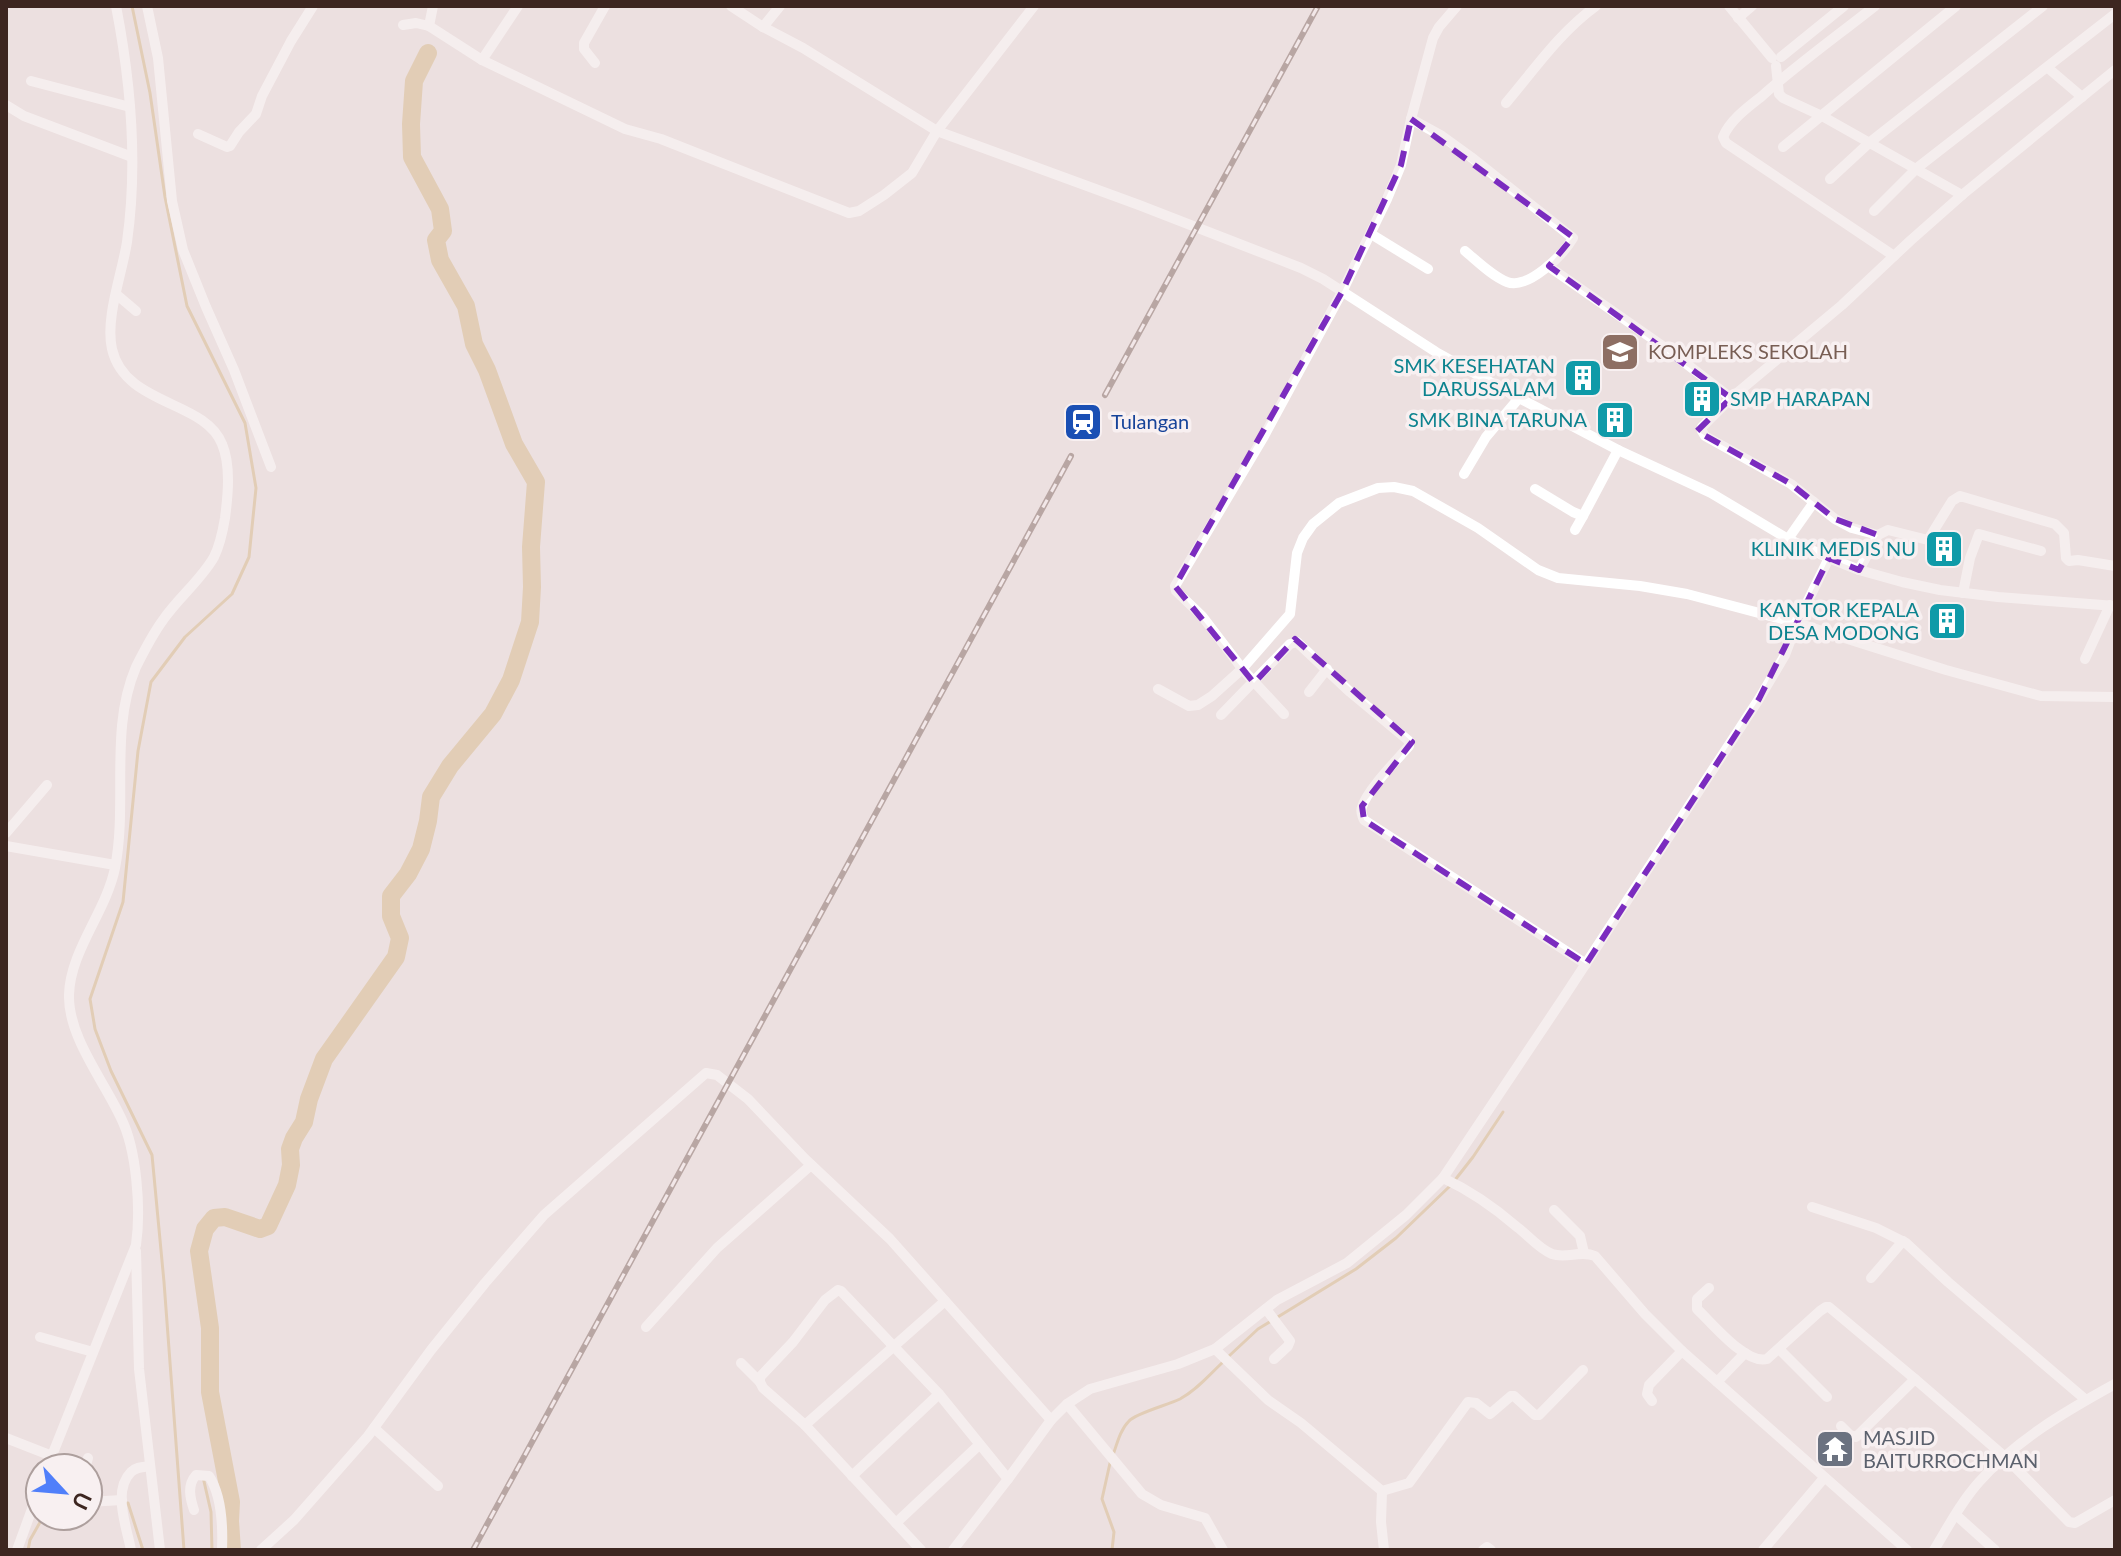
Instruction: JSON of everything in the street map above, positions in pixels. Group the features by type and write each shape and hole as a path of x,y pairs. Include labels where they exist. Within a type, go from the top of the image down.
{"street":[{"path":"116,6 130,107 132,157 127,243 116,294 112,349 129,379 214,431 221,441 226,459 228,489 225,517 214,556 146,645 126,695 115,865 106,898 70,979 70,1018 129,1138 138,1210 139,1369 160,1550"},
{"path":"147,6 158,58 172,201 183,250 271,467"},
{"path":"198,134 230,146 256,114 291,41 313,6"},
{"path":"429,26 433,6"},
{"path":"482,60 518,6"},
{"path":"595,63 584,49 584,43 605,6"},
{"path":"731,6 937,131 1139,205 1323,279 1436,352 1519,398 1618,450 1711,493 1788,539 1829,558 1902,582 1963,593 2112,606 2085,659"},
{"path":"763,27 780,6"},
{"path":"403,25 416,23 429,26 482,60 625,129 661,139 849,213 859,211 912,173 937,131 1034,6"},
{"path":"1284,714 1247,675 1214,630 1176,591 1175,586 1263,438 1371,234 1401,165 1435,32 1457,6"},
{"path":"1506,103 1545,56 1596,6"},
{"path":"1729,6 1743,11 1776,59 1779,94 1783,98 1822,116 1962,195"},
{"path":"1776,59 1844,6"},
{"path":"1875,6 1743,111 1723,137 1726,143 1894,256"},
{"path":"1783,147 1942,11 1956,6"},
{"path":"1830,179 1869,143 2043,6"},
{"path":"1874,211 1917,168 2115,14"},
{"path":"2048,68 2082,97"},
{"path":"1878,535 1852,528 1824,512 1791,484 1703,432 1703,425 1842,305 1962,195 2115,70"},
{"path":"31,81 130,107"},
{"path":"6,105 24,116 132,157"},
{"path":"1411,119 1471,157 1573,237 1548,266 1527,281 1510,283 1503,280 1465,251"},
{"path":"1371,234 1428,269"},
{"path":"1548,266 1731,398"},
{"path":"116,294 136,311"},
{"path":"1464,474 1486,437 1519,398"},
{"path":"1575,530 1618,450"},
{"path":"1221,715 1290,614 1297,553 1313,524 1339,503 1378,488 1394,487 1413,491 1478,528 1521,559 1558,578 1687,594 1795,630 2041,696 2115,697"},
{"path":"1535,489 1583,516"},
{"path":"1859,570 1878,535 1888,530 1929,539 1952,501 1960,496 2055,524 2064,533 2066,558 2069,561 2115,566"},
{"path":"1788,539 1814,502"},
{"path":"1963,593 1970,558 1979,534 2041,551"},
{"path":"953,1550 1051,1420 1067,1404 1090,1389 1178,1364 1215,1349 1271,1316 1277,1300 1347,1263 1450,1181 1586,964 1759,699 1785,655 1829,558"},
{"path":"1158,689 1189,706 1198,705 1294,641 1302,646 1350,692 1409,741 1409,746 1362,806 1364,820 1586,964"},
{"path":"1309,692 1327,669"},
{"path":"6,833 47,785"},
{"path":"6,846 115,865"},
{"path":"261,1550 294,1520 374,1428 476,1294 544,1215 706,1073 712,1073 748,1099 811,1165 890,1239 1051,1420"},
{"path":"646,1327 717,1248 811,1165"},
{"path":"1450,1181 1516,1225 1549,1253 1595,1256 1682,1351 1907,1550"},
{"path":"1812,1207 1876,1228 1903,1241 2086,1400"},
{"path":"1554,1210 1580,1236 1584,1253"},
{"path":"1871,1278 1903,1241"},
{"path":"54,1452 136,1245"},
{"path":"1709,1288 1697,1299 1697,1309 1745,1353 1761,1361 1767,1359 1820,1311 1829,1307 2004,1456 2069,1522 2075,1523 2115,1500"},
{"path":"760,1382 766,1368 793,1342 825,1300 841,1291 939,1394 1008,1479"},
{"path":"805,1425 945,1301"},
{"path":"1271,1316 1290,1341 1274,1359"},
{"path":"40,1337 93,1352"},
{"path":"1215,1349 1268,1400 1301,1423 1382,1491"},
{"path":"1779,1349 1827,1397"},
{"path":"1652,1401 1647,1394 1649,1385 1682,1351"},
{"path":"1717,1382 1745,1353"},
{"path":"741,1363 763,1388 805,1425 921,1550"},
{"path":"1382,1491 1409,1483 1468,1402 1476,1403 1490,1414 1514,1396 1538,1416 1583,1370"},
{"path":"1841,1426 1856,1437 1915,1379"},
{"path":"1934,1550 1978,1484 2004,1456 2049,1423 2115,1384"},
{"path":"852,1476 939,1394"},
{"path":"1067,1404 1142,1494 1161,1505 1205,1518 1223,1550"},
{"path":"374,1428 438,1486"},
{"path":"6,1438 42,1452"},
{"path":"896,1523 979,1445"},
{"path":"131,1550 122,1501 123,1487 131,1472 150,1466"},
{"path":"194,1510 190,1488 192,1480 201,1475 212,1481 222,1516 222,1550"},
{"path":"1763,1550 1824,1478"},
{"path":"1382,1491 1384,1550"},
{"path":"104,1502 122,1501"},
{"path":"1956,1515 1995,1550"},
{"path":"1483,1550 1487,1547 1491,1550"}],"highlighted area":[{"path":"1411,119 1573,237 1549,266 1731,398 1697,431 1791,484 1835,519 1878,535 1859,570 1829,558 1759,699 1586,964 1364,820 1362,806 1412,742 1295,639 1254,683 1175,586 1342,292 1401,165"}],"waterway":[{"path":"132,6 187,306 245,423 256,488 249,557 232,594 185,637 151,682 138,751 123,902 90,999 95,1029 111,1071 152,1155 184,1550"},
{"path":"232,1550 231,1502 210,1392 210,1328 199,1251 205,1229 214,1218 225,1217 260,1229 268,1226 287,1185 290,1149 304,1122 324,1059 396,957 400,938 391,916 391,896 408,874 421,849 431,797 450,766 493,714 511,680 530,622 536,482 514,444 487,370 474,344 466,306 440,260 436,240 443,231 440,209 412,157 414,81 428,53"},
{"path":"1455,1180 1503,1112"},
{"path":"1229,1356 1258,1329 1356,1269 1396,1238 1450,1186"},
{"path":"1113,1455 1129,1421 1186,1395 1223,1362"},
{"path":"1110,1463 1102,1499 1114,1532 1112,1550"},
{"path":"203,1477 211,1512 212,1550"},
{"path":"124,1503 128,1503 143,1550"},
{"path":"28,1550 35,1532"}],"railway":[{"path":"1105,395 1318,6"},
{"path":"473,1550 1071,456"}],"place":[{"name":"KOMPLEKS SEKOLAH","path":"1620,352"},
{"name":"SMK KESEHATAN DARUSSALAM","path":"1583,378"},
{"name":"SMP HARAPAN","path":"1702,399"},
{"name":"SMK BINA TARUNA","path":"1615,420"},
{"name":"Tulangan","path":"1083,422"},
{"name":"KLINIK MEDIS NU","path":"1944,549"},
{"name":"KANTOR KEPALA DESA MODONG","path":"1947,621"},
{"name":"MASJID BAITURROCHMAN","path":"1835,1449"}]}
